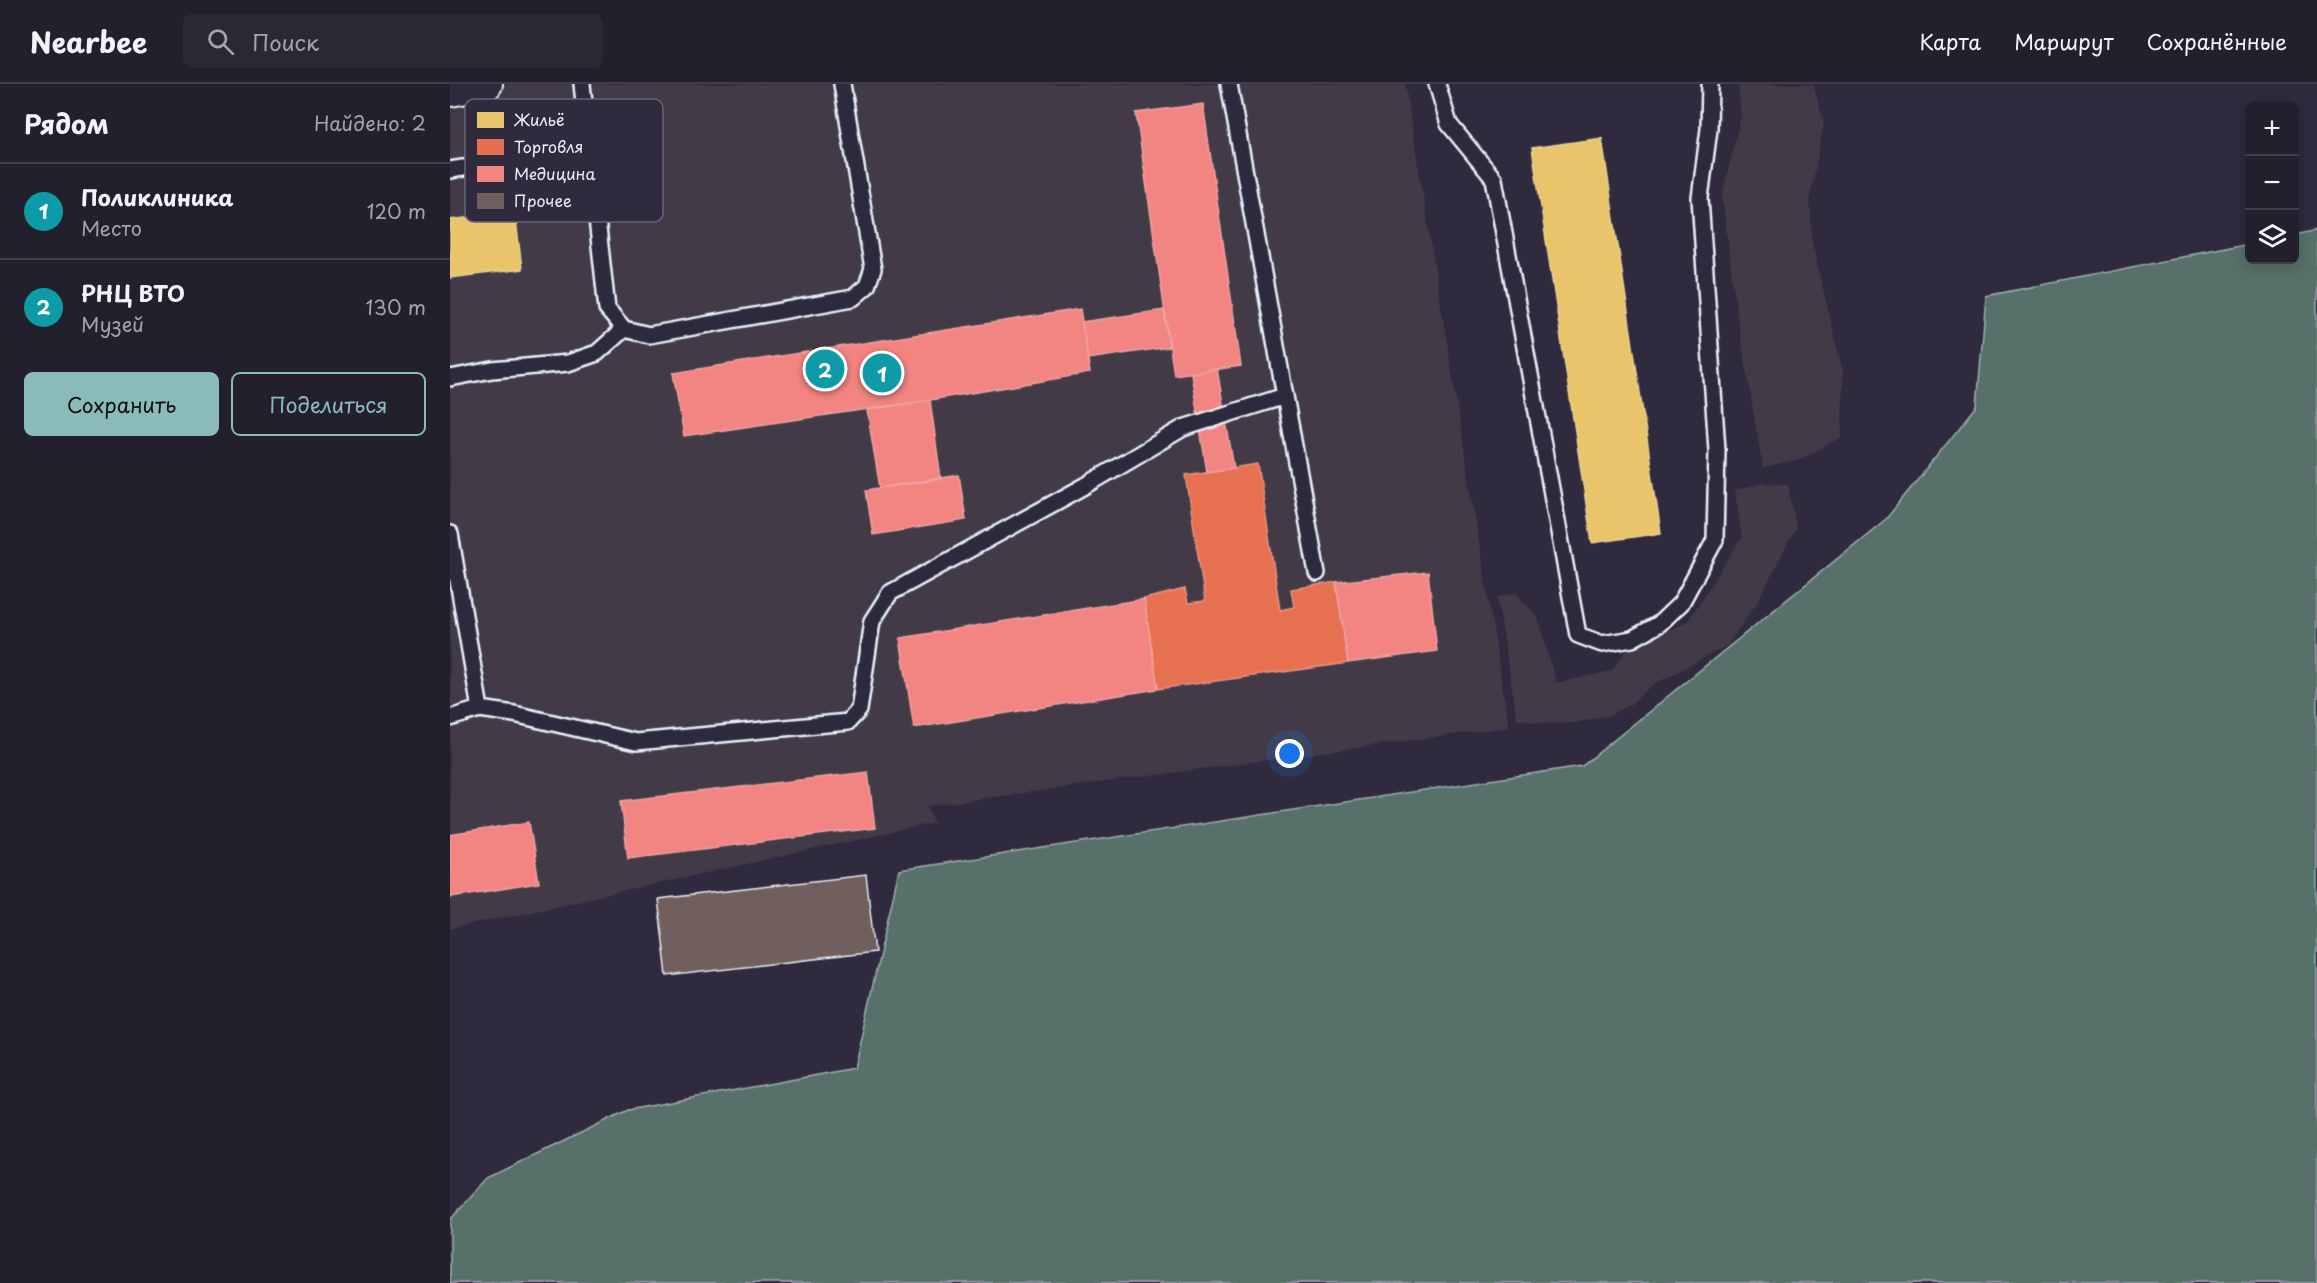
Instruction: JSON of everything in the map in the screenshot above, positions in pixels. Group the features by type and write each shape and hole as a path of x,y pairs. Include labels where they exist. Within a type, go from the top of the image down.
{"street":[{"path":"450,91 487,84"}],"lane":[{"path":"582,84 584,99"},
{"path":"597,222 606,309 624,329 649,335 854,298 867,286 873,269 842,84"},
{"path":"1229,84 1317,573"},
{"path":"1437,84 1449,124 1494,179 1578,635 1602,644 1632,639 1659,624 1681,603 1715,540 1717,450 1700,198 1709,129 1710,84"},
{"path":"450,378 492,370 568,363 597,353 624,329"},
{"path":"450,718 480,709 514,714 636,742 848,722 859,710 872,621 890,593 1085,486 1183,428 1285,396"},
{"path":"450,534 480,709"}],"shaded area":[{"path":"450,84 1405,84 1509,727 928,806 934,823 450,929"},
{"path":"1738,84 1813,84 1824,123 1810,197 1812,243 1843,372 1842,437 1799,460 1763,468 1737,315 1722,196 1741,115"},
{"path":"1762,483 1788,484 1796,528 1758,601 1728,645 1651,686 1631,704 1611,715 1574,723 1542,723 1517,719 1497,597 1516,593 1538,617 1556,683 1612,671 1626,651 1687,622 1742,537 1735,491"}],"green space":[{"path":"2317,230 2317,1283 450,1283 450,1220 488,1178 628,1110 854,1068 899,870 1582,766 1886,519 1977,406 1986,296 2245,245 2245,264 2299,264 2299,234"}],"building: Жильё":[{"path":"1602,138 1661,533 1592,543 1532,148"},
{"path":"465,218 465,222 516,222 522,269 450,278 450,220"}],"building: Торговля":[{"path":"1258,464 1280,610 1294,607 1291,589 1336,582 1348,663 1158,689 1144,599 1185,589 1188,603 1205,601 1186,475"}],"building: Медицина":[{"path":"1203,104 1241,366 1174,375 1136,113"},
{"path":"1080,309 1090,373 930,400 684,436 673,373"},
{"path":"1164,310 1169,347 1088,359 1082,322"},
{"path":"1217,369 1234,468 1207,472 1191,373"},
{"path":"930,400 941,479 880,488 867,410"},
{"path":"959,475 966,520 873,535 866,490"},
{"path":"1428,572 1437,651 1348,663 1336,582"},
{"path":"1144,599 1158,689 914,728 900,638"},
{"path":"868,772 875,828 628,858 621,801"},
{"path":"529,822 539,883 450,897 450,835"}],"building: Прочее":[{"path":"866,875 875,952 667,976 658,899"}],"place":[{"name":"РНЦ ВТО","path":"825,369"},
{"name":"Поликлиника","path":"882,373"}]}
